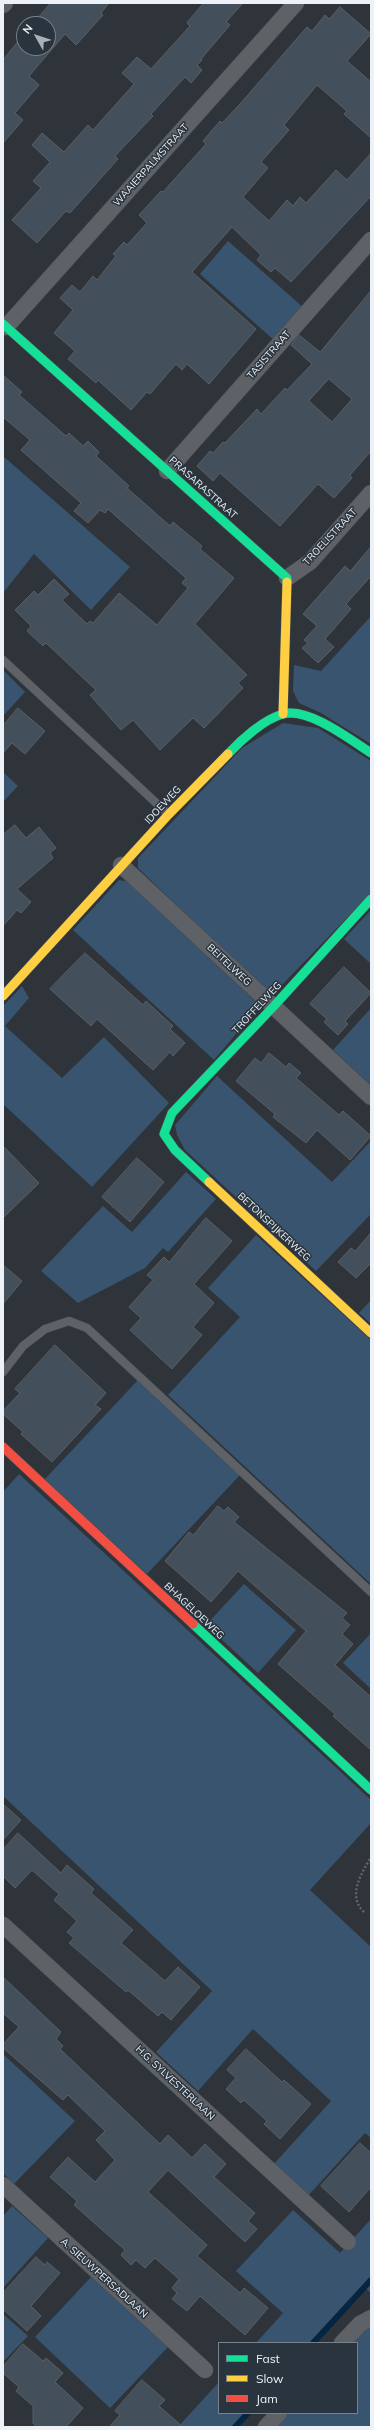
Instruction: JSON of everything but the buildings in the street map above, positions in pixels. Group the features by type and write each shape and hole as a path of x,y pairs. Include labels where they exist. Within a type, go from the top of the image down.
{"street":[{"name":"WAAIERPALMSTRAAT","path":"4,326 296,3"},
{"name":"TASISTRAAT","path":"167,471 371,240"},
{"name":"PRASARASTRAAT","path":"4,326 287,578"},
{"name":"TROELISTRAAT","path":"287,578 310,562 371,493"},
{"path":"287,578 283,714 307,716 332,727 371,753"},
{"name":"IDOEWEG","path":"3,996 121,865 246,735 283,714"},
{"name":"BEITELWEG","path":"121,865 371,1097"},
{"name":"TROFFELWEG","path":"164,1134 172,1113 274,1006 371,899"},
{"name":"BETONSPIJKERWEG","path":"164,1134 175,1150 371,1333"},
{"name":"BHAGELOEWEG","path":"3,1447 371,1790"},
{"name":"H.G. SYLVESTERLAAN","path":"3,1925 348,2242"},
{"name":"A. SIEUWPERSADLAAN","path":"3,2185 205,2370"},
{"path":"343,2342 360,2324 371,2318"},
{"path":"266,2427 278,2414"}],"lane":[{"path":"3,660 169,814"},
{"path":"3,1372 23,1346 45,1329 69,1321 87,1328 371,1592"}],"path":[{"path":"364,1912 359,1907 356,1899 357,1887 371,1857"}],"shaded area":[{"path":"228,241 305,309 276,342 200,274"},
{"path":"3,456 130,567 91,610 34,554 3,593"},
{"path":"371,616 371,744 321,713 299,703 293,691 294,665 321,671"},
{"path":"3,670 25,692 3,716"},
{"path":"283,723 318,728 371,761 371,893 278,989 265,990 138,868 138,858 242,748"},
{"path":"3,772 18,786 3,802"},
{"path":"119,880 130,882 255,1001 257,1009 214,1060 73,930"},
{"path":"371,910 371,964 344,939"},
{"path":"22,986 29,998 5,1026 62,1078 104,1037 169,1103 92,1187 3,1104 3,1006"},
{"path":"371,1008 371,1086 333,1050"},
{"path":"217,1076 332,1182 371,1141 371,1214 316,1271 185,1150 177,1135 175,1125"},
{"path":"186,1172 216,1199 168,1252 163,1248 145,1268 78,1303 41,1271 103,1206 132,1232"},
{"path":"256,1235 371,1340 371,1584 168,1395 240,1317 208,1288"},
{"path":"371,1300 371,1324 359,1313"},
{"path":"138,1380 240,1475 147,1574 44,1480"},
{"path":"19,1474 371,1800 371,1823 310,1890 371,1947 371,2138 365,2133 307,2197 272,2166 331,2101 253,2029 198,2091 156,2052 212,1991 3,1796 3,1492"},
{"path":"244,1584 296,1630 258,1673 206,1625"},
{"path":"371,1633 371,1689 343,1663"},
{"path":"3,2054 75,2121 14,2184 3,2173"},
{"path":"12,2206 48,2238 3,2288 3,2216"},
{"path":"293,2210 340,2253 371,2219 371,2293 364,2287 314,2342 257,2342 283,2313 236,2271"},
{"path":"91,2277 168,2347 110,2408 35,2337"},
{"path":"3,2314 28,2336 3,2362"},
{"path":"371,2327 371,2427 274,2427 285,2414 358,2414 358,2342 351,2342 360,2331"},
{"path":"218,2383 218,2414 247,2414 235,2427 178,2427"}],"waterway":[{"path":"314,2342 371,2280"},
{"path":"235,2427 247,2414"}],"traffic: fast":[{"path":"3,324 287,578 287,582"},
{"path":"228,754 246,737 268,720 283,714 293,713 304,715 329,726 371,753"},
{"path":"209,1182 175,1150 164,1134 172,1113 274,1006 371,899"},
{"path":"193,1624 371,1790"}],"traffic: slow":[{"path":"283,714 287,582"},
{"path":"3,996 169,814 228,754"},
{"path":"209,1182 371,1333"}],"traffic: jam":[{"path":"3,1447 193,1624"}]}
